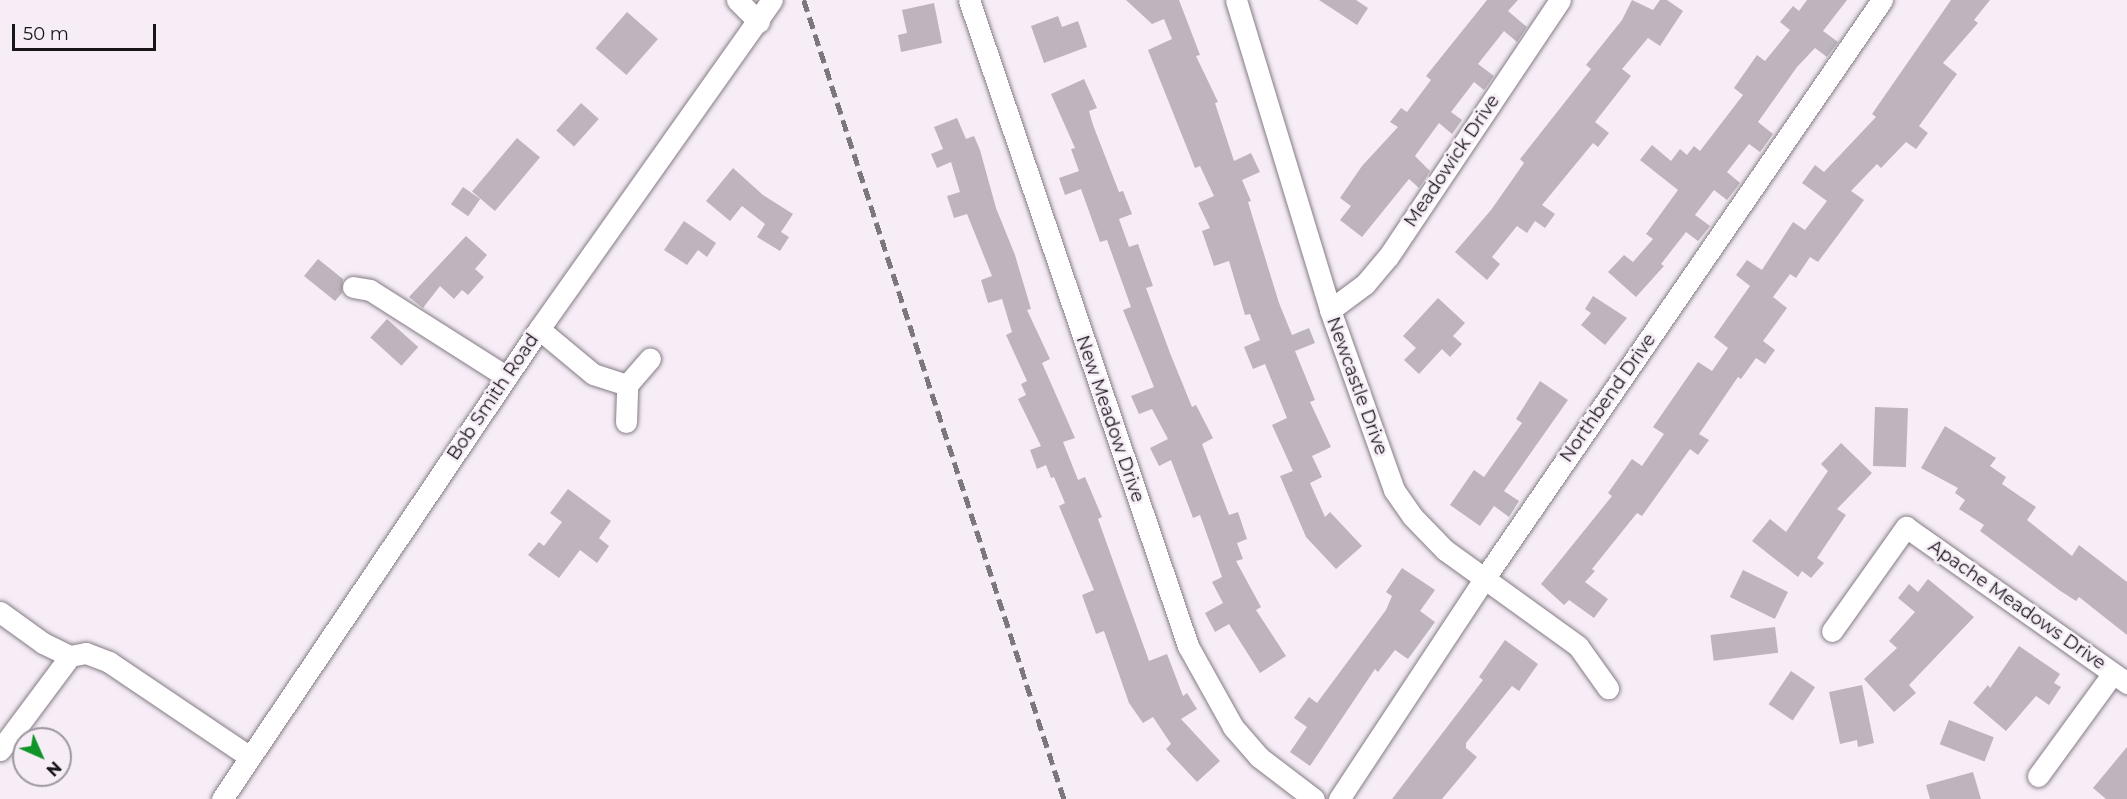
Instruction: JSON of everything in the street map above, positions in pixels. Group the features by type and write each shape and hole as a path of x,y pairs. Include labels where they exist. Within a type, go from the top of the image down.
{"street":[{"path":"737,0 759,22"},
{"name":"Bob Smith Road","path":"222,799 539,329 759,22 772,0"},
{"name":"New Meadow Drive","path":"969,0 1188,646 1233,727 1259,757 1314,799"},
{"name":"Meadowick Drive","path":"1330,310 1365,284 1388,258 1560,0"},
{"name":"Northbend Drive","path":"1339,799 1484,579 1882,0"},
{"name":"Newcastle Drive","path":"1238,1 1330,310 1395,490 1412,516 1445,550 1578,646 1608,688"},
{"path":"353,286 370,290 507,377"},
{"path":"539,329 593,374 627,385"},
{"path":"626,422 627,385 650,358"},
{"name":"Apache Meadows Drive","path":"1832,632 1906,527 2120,678"},
{"path":"0,612 36,639 70,656 86,653 109,662 250,757"},
{"path":"0,750 70,656"},
{"path":"2038,776 2120,678"}],"building":[{"path":"1126,0 1179,0 1200,55 1196,56 1218,102 1215,103 1234,161 1251,153 1260,172 1242,180 1251,201 1248,202 1279,303 1292,335 1309,328 1315,343 1295,351 1315,400 1310,402 1331,447 1312,456 1322,477 1310,483 1325,517 1330,512 1362,546 1336,569 1306,537 1280,476 1293,471 1272,425 1287,418 1265,364 1253,369 1244,347 1260,340 1250,314 1245,315 1229,261 1214,266 1202,231 1210,228 1198,203 1214,196 1200,166 1195,168 1148,50 1172,39 1164,19 1152,24"},
{"path":"1319,0 1356,0 1368,8 1357,25"},
{"path":"1487,0 1518,0 1508,11 1527,27 1517,42 1504,31 1478,64 1494,76 1484,90 1474,82 1451,112 1462,120 1452,134 1439,123 1415,156 1430,171 1419,188 1409,179 1362,237 1340,220 1351,206 1340,198 1362,166 1398,127 1390,122 1401,108 1407,112 1431,80 1426,76"},
{"path":"1632,0 1653,10 1660,0 1667,0 1683,11 1660,46 1648,38 1622,69 1631,76 1595,122 1609,133 1598,147 1593,143 1542,205 1555,214 1545,228 1535,221 1527,233 1517,226 1492,257 1500,264 1487,280 1455,252 1491,210 1524,163 1520,159 1591,69 1586,65 1622,20"},
{"path":"1807,0 1847,0 1823,31 1838,42 1827,57 1815,48 1797,67 1758,122 1773,134 1760,152 1749,144 1727,172 1740,183 1727,200 1714,190 1695,215 1710,226 1698,241 1686,232 1661,264 1664,266 1636,297 1608,272 1624,255 1633,262 1653,239 1646,234 1678,190 1640,160 1652,145 1671,161 1680,149 1687,155 1694,146 1700,151 1743,95 1734,88 1757,55 1765,61 1790,30 1780,22 1793,6 1799,11"},
{"path":"1951,0 1990,0 1974,20 1978,23 1943,63 1957,74 1919,126 1928,133 1916,149 1906,142 1881,168 1877,164 1851,191 1864,200 1818,262 1810,257 1796,278 1790,274 1773,297 1787,308 1763,341 1775,350 1765,364 1756,358 1741,379 1738,377 1699,434 1709,440 1698,455 1690,449 1642,516 1637,513 1592,569 1595,571 1585,582 1608,599 1594,618 1569,600 1564,605 1541,584 1612,496 1608,493 1632,459 1642,466 1664,434 1653,427 1698,362 1712,371 1728,348 1714,337 1750,286 1736,275 1747,260 1762,270 1793,222 1805,230 1827,201 1802,183 1815,165 1824,172 1876,117 1872,114"},
{"path":"934,3 942,43 901,52 898,35 907,33 902,10"},
{"path":"627,12 658,39 626,75 596,48"},
{"path":"1058,16 1062,27 1078,21 1087,47 1044,63 1031,26"},
{"path":"1084,79 1097,108 1089,111 1093,125 1119,192 1123,191 1132,214 1119,219 1129,247 1138,244 1153,286 1146,288 1170,353 1192,407 1196,405 1213,438 1202,444 1229,515 1238,512 1247,539 1237,543 1243,559 1236,561 1261,607 1256,610 1286,656 1260,673 1229,624 1215,632 1205,613 1223,603 1212,582 1222,577 1200,515 1193,518 1171,460 1159,466 1150,448 1168,439 1152,409 1139,414 1131,396 1154,387 1123,310 1131,307 1107,240 1100,242 1081,189 1065,195 1059,178 1079,171 1071,149 1075,148 1051,94"},
{"path":"581,103 599,119 574,147 556,130"},
{"path":"957,118 966,139 974,136 980,150 996,208 1015,255 1031,309 1027,310 1050,359 1042,363 1075,438 1063,442 1078,480 1085,477 1102,517 1098,519 1149,661 1167,654 1183,696 1187,693 1197,709 1181,719 1220,761 1197,782 1166,749 1171,744 1153,717 1143,723 1129,703 1104,631 1096,634 1082,595 1094,590 1059,506 1065,503 1054,477 1051,478 1046,465 1037,469 1030,450 1041,446 1018,399 1026,395 1021,384 1027,381 1006,335 1012,332 1002,299 988,303 981,280 992,276 967,214 954,218 947,196 960,192 951,162 937,168 931,154 943,149 934,127"},
{"path":"517,138 540,157 495,211 472,192"},
{"path":"733,168 763,195 793,214 781,232 789,237 780,251 757,237 765,224 742,206 730,221 706,201"},
{"path":"463,187 480,199 468,216 451,204"},
{"path":"684,221 716,243 707,257 698,250 687,265 664,250"},
{"path":"466,236 487,255 475,269 484,277 468,295 462,290 454,299 440,286 423,308 409,297"},
{"path":"318,259 343,279 342,293 335,301 304,276"},
{"path":"1593,296 1627,318 1605,345 1581,325 1591,313 1585,309"},
{"path":"1438,298 1465,323 1453,336 1462,344 1450,357 1442,349 1419,374 1404,360 1416,348 1403,336"},
{"path":"387,319 418,347 401,366 370,338"},
{"path":"1540,381 1568,400 1504,491 1519,501 1509,517 1494,506 1480,526 1450,505 1474,470 1484,477 1522,423 1516,419"},
{"path":"1875,407 1908,408 1906,467 1873,466"},
{"path":"1945,426 1996,458 1990,466 2006,477 2002,484 2036,507 2027,520 2072,556 2079,545 2127,582 2127,635 2079,597 2076,601 2059,590 1980,531 1984,525 1959,509 1965,500 1955,493 1958,488 1921,468"},
{"path":"1841,443 1872,473 1837,509 1846,515 1817,558 1824,563 1811,578 1802,571 1798,577 1752,541 1770,519 1786,532 1828,471 1821,464"},
{"path":"568,489 611,521 599,538 609,546 597,563 580,550 559,578 528,555 539,542 544,546 562,522 550,513"},
{"path":"1402,568 1435,590 1420,611 1435,622 1408,659 1395,650 1378,672 1375,669 1310,766 1290,752 1307,727 1294,718 1309,697 1317,703 1386,610 1392,596 1386,592"},
{"path":"1743,570 1788,592 1775,619 1730,597"},
{"path":"1928,579 1974,617 1909,685 1916,693 1894,712 1864,679 1897,648 1889,641 1915,612 1898,598 1909,584 1918,592"},
{"path":"1775,627 1778,653 1714,661 1710,635"},
{"path":"1505,640 1538,664 1519,691 1512,686 1466,743 1466,748 1477,757 1442,799 1392,799 1483,680 1479,677"},
{"path":"2019,646 2060,674 2054,683 2061,687 2049,705 2036,696 2006,731 1973,703 1988,685 1990,688"},
{"path":"1791,671 1815,687 1793,720 1769,704"},
{"path":"1862,685 1874,743 1858,747 1857,740 1840,744 1829,692"},
{"path":"1949,720 1994,737 1984,761 1940,744"},
{"path":"2127,747 2127,799 2106,799 2093,788"},
{"path":"1973,772 1981,799 1930,799 1926,785"}],"railway":[{"path":"804,0 1064,799"}]}
